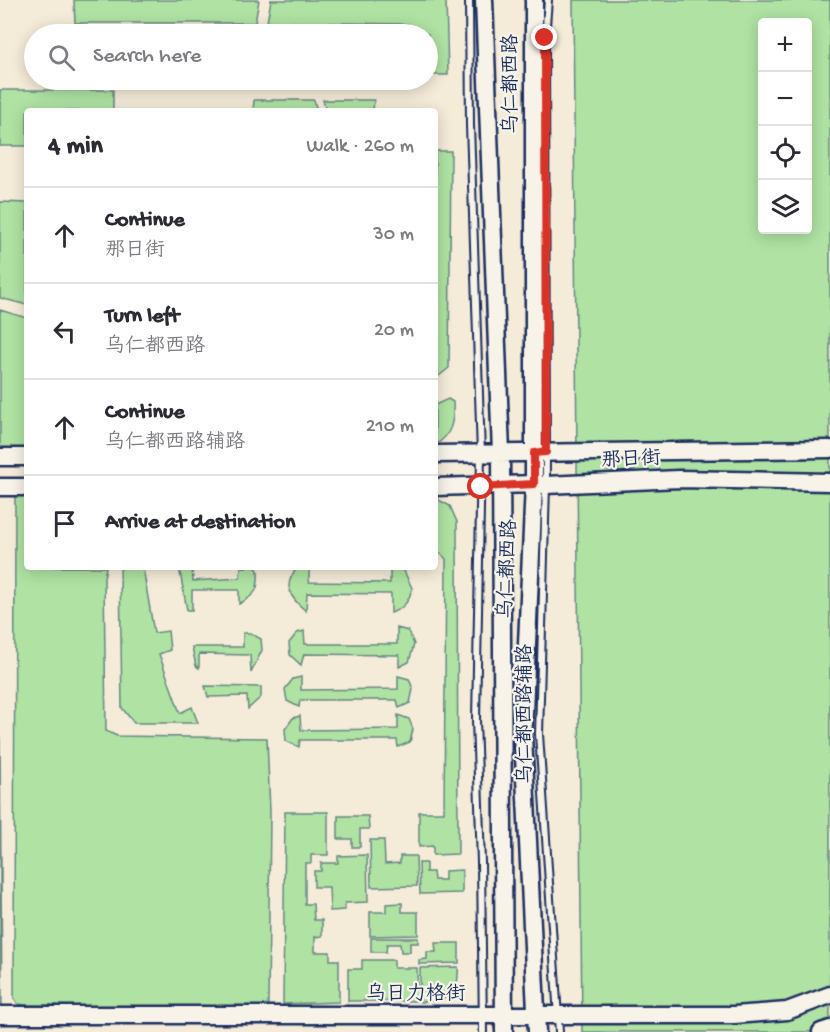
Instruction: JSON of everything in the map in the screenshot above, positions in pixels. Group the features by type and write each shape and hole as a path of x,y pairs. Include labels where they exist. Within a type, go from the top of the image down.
{"main road":[{"name":"乌仁都西路","path":"484,0 501,453 504,1032"},
{"name":"乌仁都西路","path":"534,0 540,485 523,735 537,1032"},
{"name":"那日街","path":"438,454 830,448"},
{"path":"0,457 24,456"},
{"name":"那日街","path":"438,487 679,479 830,482"},
{"path":"0,487 24,487"},
{"name":"乌日力格街","path":"0,1015 483,1024 504,1014 734,1015 787,1011 830,995"},
{"path":"822,1032 830,1029"}],"lane":[{"path":"469,0 470,125 481,454 476,720 483,1024"},
{"path":"540,452 545,38 548,0"},
{"name":"乌仁都西路辅路","path":"540,485 539,734 559,1032"}],"green space":[{"path":"74,0 259,0 255,23 75,23"},
{"path":"271,0 446,0 448,75 438,75 438,24 267,22"},
{"path":"573,0 830,0 830,1032 582,1032"},
{"path":"0,90 113,90 113,108 24,108 24,146 0,146"},
{"path":"254,100 314,100 316,108 253,108"},
{"path":"323,100 374,100 373,108 325,108"},
{"path":"438,151 451,151 449,368 438,377"},
{"path":"0,202 24,203 24,304 0,298"},
{"path":"0,310 24,317 24,450 0,450"},
{"path":"448,399 453,402 451,427 438,443 438,404"},
{"path":"15,496 24,496 24,570 105,570 106,731 117,736 267,738 270,812 268,1008 26,1005 18,1004 14,998"},
{"path":"438,500 450,506 457,522 458,854 433,855 433,846 419,847 419,812 444,812 446,559 438,551"},
{"path":"120,570 143,570 154,633 168,631 170,650 159,654 180,713 192,707 198,723 134,723 122,708"},
{"path":"180,570 192,570 193,581 240,578 241,570 258,570 256,591 239,604 239,590 192,590 192,610 187,610"},
{"path":"296,570 309,570 309,582 390,583 390,570 400,570 404,571 412,588 405,604 391,613 391,594 307,593 306,611 292,596 289,585"},
{"path":"397,628 408,631 414,644 409,662 399,667 399,655 304,654 301,665 290,655 289,643 297,633 304,631 305,644 397,644"},
{"path":"243,633 250,633 261,639 262,650 251,673 250,655 199,654 199,668 196,666 192,647 243,647"},
{"path":"398,676 409,679 413,689 410,703 399,708 397,700 300,700 299,707 287,701 285,689 293,679 301,677 301,690 398,689"},
{"path":"205,686 261,687 261,697 248,709 247,696 208,697"},
{"path":"398,715 409,719 413,729 410,742 398,747 397,740 300,740 299,747 286,741 285,729 293,718 300,716 301,730 398,729"},
{"path":"0,734 2,1006 0,1006"},
{"path":"285,812 328,812 328,855 311,855 311,863 305,863 305,904 313,904 314,920 322,920 322,936 315,937 315,952 330,952 330,960 339,960 339,1002 283,1004"},
{"path":"338,816 368,816 369,829 360,829 360,847 352,847 352,839 338,839"},
{"path":"370,840 384,840 385,864 400,863 400,856 416,856 417,886 371,887"},
{"path":"367,855 368,902 345,903 345,910 330,911 329,887 314,887 314,871 321,871 321,863 338,863 338,856"},
{"path":"419,863 426,863 426,872 433,872 434,880 445,880 445,871 462,870 462,893 420,894"},
{"path":"402,903 402,912 418,912 418,935 370,936 370,912 386,912 386,904"},
{"path":"371,938 418,938 418,943 410,943 410,952 401,952 400,944 387,944 386,952 371,952"},
{"path":"435,943 459,943 459,963 419,964 419,960 427,959 427,952 436,952"},
{"path":"362,960 394,960 394,968 417,968 418,1001 348,1001 348,969 362,969"},
{"path":"458,967 457,985 449,996 444,999 420,1002 420,968"}],"route":[{"path":"481,487 534,484 534,453 546,452 545,38"}]}
